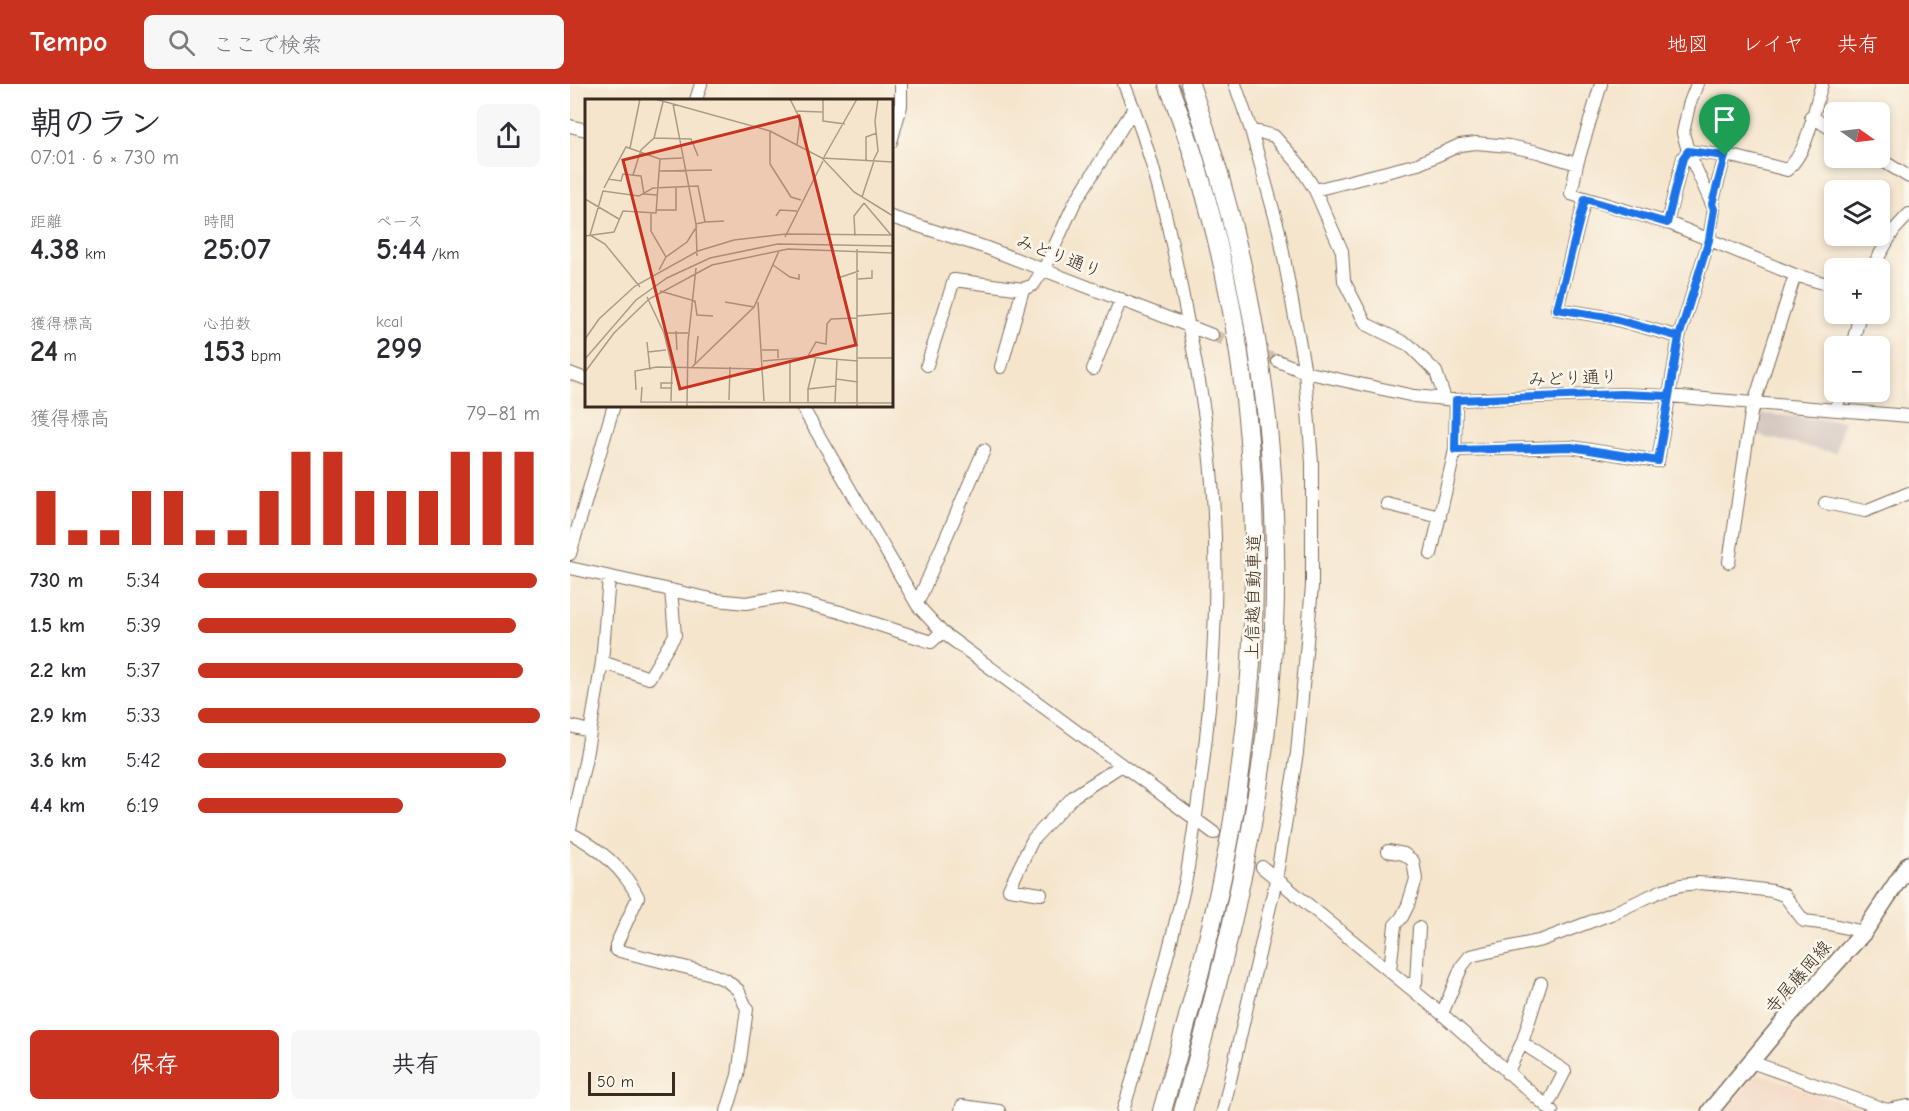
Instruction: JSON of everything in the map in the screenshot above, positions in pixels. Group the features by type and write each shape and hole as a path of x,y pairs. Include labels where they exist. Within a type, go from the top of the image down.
{"highway":[{"name":"上信越自動車道","path":"1162,1111 1207,943 1232,821 1248,702 1254,634 1256,563 1248,430 1229,298 1196,164 1168,84"},
{"name":"上信越自動車道","path":"1183,1111 1227,944 1252,822 1269,700 1276,561 1269,429 1248,291 1218,169 1190,84"}],"main road":[{"name":"寺尾藤岡線","path":"1710,1111 1864,932 1909,864"}],"street":[{"path":"696,99 701,84"},
{"path":"892,138 901,106 901,84"},
{"path":"1123,1111 1167,958 1188,869 1212,691 1215,575 1213,509 1206,427 1188,325 1169,228 1151,159 1124,84"},
{"path":"1223,1111 1276,880 1296,753 1312,586 1312,463 1305,372 1279,231 1251,130 1235,84"},
{"path":"1602,84 1577,164 1571,194 1667,223 1795,275 1824,283"},
{"path":"1455,450 1571,447 1658,461 1679,337 1709,240 1714,209 1688,151 1683,133 1689,105 1698,84"},
{"path":"1688,151 1725,156 1787,170 1796,161 1806,144 1811,116 1822,84"},
{"path":"927,365 954,280 1023,289 1033,285 1044,269 1074,204 1134,108"},
{"path":"1811,116 1824,124"},
{"path":"570,126 585,130"},
{"path":"1251,130 1274,136 1298,163 1315,190 1342,251 1344,281 1366,324 1409,345 1436,372 1450,399 1455,450 1431,554"},
{"path":"1315,190 1418,164 1460,145 1476,142 1538,152 1577,164"},
{"path":"1667,223 1683,158 1688,151"},
{"path":"1712,204 1725,156"},
{"path":"1890,165 1909,177"},
{"path":"1585,199 1557,309 1607,317 1679,337"},
{"path":"1878,258 1894,230 1909,214"},
{"name":"みどり通り","path":"892,217 987,248 1212,335"},
{"path":"1729,562 1754,404 1795,275"},
{"path":"1000,368 1023,289"},
{"path":"1093,369 1121,299"},
{"name":"みどり通り","path":"1278,361 1305,372 1414,396 1450,399 1621,394 1909,416"},
{"path":"570,373 585,379"},
{"path":"1836,410 1838,402"},
{"path":"570,554 614,406"},
{"path":"802,406 917,604 942,632 1214,833"},
{"path":"917,604 984,450"},
{"path":"1825,503 1865,511 1909,493"},
{"path":"1387,504 1440,517"},
{"path":"570,568 716,600 746,603 781,597 840,612 930,642 942,632"},
{"path":"609,578 602,662 585,762 570,831 616,865 630,880 638,897 616,945 616,950 708,973 726,980 738,990 747,1008 738,1075 727,1111"},
{"path":"602,662 649,678 675,635 671,590"},
{"path":"570,726 589,731"},
{"path":"1041,894 1009,890 1033,839 1074,796 1122,765"},
{"path":"1388,851 1404,854 1413,861 1416,879 1408,905 1402,918 1395,925 1390,970"},
{"path":"1262,867 1390,970 1549,1109 1565,1071 1522,1043"},
{"path":"1442,1014 1462,966 1470,956 1542,940 1611,914 1663,890 1681,885 1698,883 1772,891 1784,895 1804,921 1864,932"},
{"path":"1407,985 1416,982 1419,928"},
{"path":"1507,1073 1522,1043 1541,983"},
{"path":"1751,1062 1887,1110 1909,1106"},
{"path":"961,1111 962,1106 999,1111"}],"shaded area":[{"path":"1754,413 1844,421 1836,453 1750,434"},
{"path":"1757,1073 1856,1108 1857,1111 1725,1111"}],"tunnel":[{"path":"1212,335 1278,361"}],"route":[{"path":"1725,156 1688,151 1683,158 1667,223 1585,199 1557,309 1607,317 1679,337 1658,461 1571,447 1493,451 1455,450 1456,400 1621,394 1669,396 1679,337 1709,240 1714,209 1712,204 1725,156"}]}
